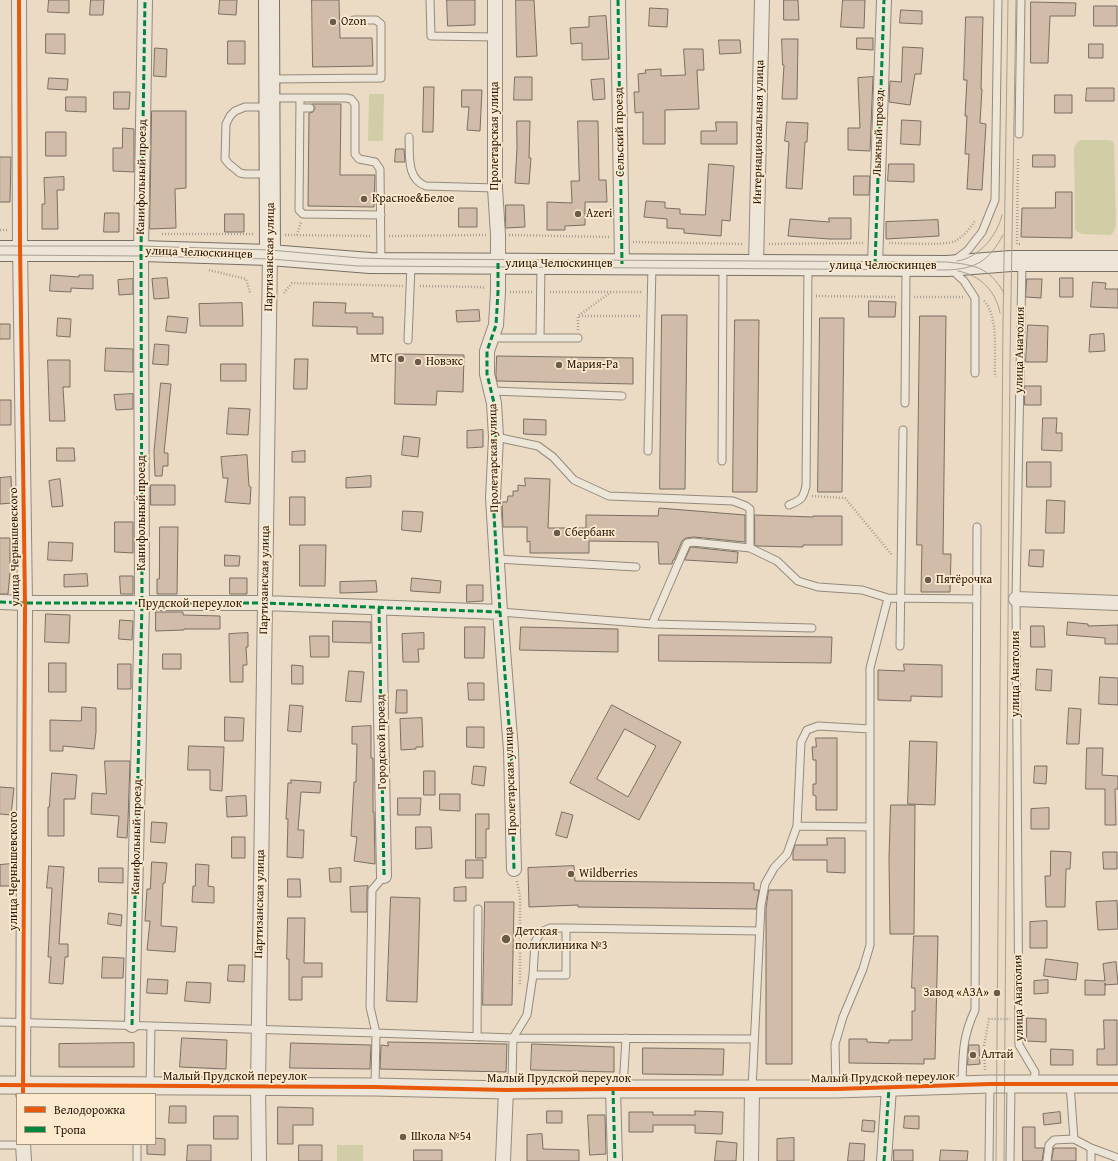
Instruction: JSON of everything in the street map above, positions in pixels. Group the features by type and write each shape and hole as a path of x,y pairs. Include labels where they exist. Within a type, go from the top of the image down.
{"main road":[{"name":"Партизанская улица","path":"269,0 270,255"},
{"name":"улица Челюскинцев","path":"0,251 141,251 270,255 381,263 947,266 1024,252 1118,261"}],"street":[{"name":"улица Чернышевского","path":"19,0 20,251 26,603 23,1089"},
{"name":"Канифольный проезд","path":"132,1025 142,604 141,251 144,0"},
{"name":"Пролетарская улица","path":"495,0 495,188 498,235 498,292 496,325 487,351 487,374 494,403 496,437 493,498 511,750 514,869"},
{"name":"Сельский проезд","path":"618,0 622,264"},
{"name":"Интернациональная улица","path":"756,265 762,0"},
{"name":"Лыжный проезд","path":"875,265 884,0"},
{"name":"Партизанская улица","path":"259,1161 258,1087 270,255"},
{"path":"1016,599 1118,603"},
{"name":"Прудской переулок","path":"0,602 142,604 265,603 500,612"},
{"name":"Городской проезд","path":"379,608 384,876"},
{"name":"Малый Прудской переулок","path":"0,1085 23,1089 375,1087 506,1090 836,1090 962,1086 987,1078 1011,1084 1118,1084"},
{"path":"884,1161 889,1088"},
{"path":"615,1161 618,1089"},
{"path":"503,1161 506,1090"},
{"path":"751,1161 752,1090"},
{"path":"23,1145 24,1161"}],"lane":[{"path":"430,0 431,36 495,37"},
{"path":"975,373 975,298 964,281 947,266 968,250 982,232 995,200 998,0"},
{"path":"1019,134 1022,0"},
{"path":"270,79 381,78 381,24 376,20 354,20"},
{"path":"300,98 299,210 301,213 381,215"},
{"path":"270,174 240,173 225,159 226,124 230,116 235,111 245,107 300,98 346,98 353,101 355,104 354,151 360,159 375,162 379,166 381,263"},
{"path":"300,108 310,108"},
{"path":"409,137 411,173 417,182 426,186 495,188"},
{"name":"улица Анатолия","path":"1024,252 1016,599 1019,1045 1034,1072 1034,1084"},
{"path":"408,340 411,263"},
{"path":"540,338 541,264"},
{"path":"648,451 652,264"},
{"path":"722,461 723,265"},
{"path":"789,505 799,501 804,495 806,486 808,265"},
{"path":"906,266 906,403"},
{"path":"491,338 578,338"},
{"path":"492,391 622,396"},
{"path":"900,646 904,430"},
{"path":"496,437 538,446 553,457 574,480 609,496 733,501 746,506 750,509 750,548"},
{"path":"962,1086 963,1048 966,1032 975,1010 977,527"},
{"path":"652,624 687,543 693,542 750,548 777,561 798,581 818,587 862,590 888,598 977,599"},
{"path":"497,559 636,567"},
{"path":"836,1090 835,1044 843,1017 863,969 870,945 870,668 888,598"},
{"path":"500,612 652,624 812,628"},
{"path":"752,1090 761,905 765,884 774,868 787,854 797,826 801,742 807,730 818,726 870,729"},
{"path":"797,826 870,827"},
{"path":"375,1087 376,1033 370,1007 372,890 384,876"},
{"path":"477,1037 478,909"},
{"path":"506,1090 512,1080 513,1038 527,1015 533,975 535,942 541,932 550,928 759,931"},
{"path":"533,975 566,975 566,928"},
{"path":"0,1022 513,1038 754,1040"},
{"path":"142,1089 152,1026"},
{"path":"618,1089 626,1038"},
{"path":"987,1078 989,1161"},
{"path":"1010,1161 1011,1084"},
{"path":"1070,1084 1074,1139"},
{"path":"1047,1161 1049,1145 1054,1140 1074,1139 1091,1148 1118,1158"},
{"path":"0,1145 16,1144"},
{"path":"137,1161 138,1145"},
{"path":"1091,1148 1091,1161"}],"path":[{"path":"1018,159 1017,244 1024,252"},
{"path":"934,243 956,241 966,232 977,218"},
{"path":"498,235 583,236"},
{"path":"205,269 246,279 250,293"},
{"path":"284,293 292,283 480,287 487,288 491,292 652,292"},
{"path":"578,316 611,292"},
{"path":"808,296 975,298 983,300 989,306 993,317 995,376"},
{"path":"578,316 651,316"},
{"path":"578,316 578,338"},
{"path":"804,495 844,498 902,566"},
{"path":"514,869 520,897 520,990"},
{"path":"987,1078 984,1046 988,1019 1019,1019"}],"shaded area":[{"path":"369,94 384,94 383,141 368,141"},
{"path":"1081,140 1108,140 1114,143 1116,226 1113,233 1110,235 1082,234 1076,231 1074,147 1077,142"},
{"path":"337,1145 363,1145 363,1161 337,1161"}],"building":[{"path":"49,0 69,0 69,13 48,12"},
{"path":"91,0 104,0 103,15 90,15"},
{"path":"220,0 237,0 236,15 219,14"},
{"path":"312,0 339,0 340,38 372,38 373,66 313,67"},
{"path":"447,0 475,0 475,25 448,26"},
{"path":"516,0 534,0 537,56 517,57"},
{"path":"784,0 798,0 799,20 784,20"},
{"path":"843,0 865,0 864,28 841,27"},
{"path":"1031,2 1076,3 1075,16 1050,16 1048,63 1031,63"},
{"path":"1094,6 1117,6 1117,26 1094,26"},
{"path":"650,8 668,9 667,27 649,26"},
{"path":"901,10 922,11 922,24 900,23"},
{"path":"606,16 609,59 582,60 582,43 571,44 570,28 589,27 589,17"},
{"path":"966,17 983,17 980,123 986,124 982,190 967,189 969,154 965,154 967,116 965,116 967,80 964,80"},
{"path":"46,34 65,34 65,54 46,53"},
{"path":"857,38 873,38 873,50 857,49"},
{"path":"782,39 798,39 797,99 782,99 784,65"},
{"path":"719,40 740,40 741,53 720,54"},
{"path":"228,41 245,41 245,64 228,64"},
{"path":"1089,44 1103,44 1103,58 1089,58"},
{"path":"903,47 923,48 921,74 915,74 910,105 889,102 890,81 901,82"},
{"path":"155,48 167,49 166,77 154,76"},
{"path":"684,49 703,49 704,70 697,70 699,109 665,110 665,144 643,144 643,112 635,113 634,92 639,92 638,74 646,73 645,70 661,69 661,76 685,75"},
{"path":"515,77 532,77 532,100 514,100"},
{"path":"873,77 870,151 848,150 848,128 860,128 858,78"},
{"path":"49,78 68,79 67,90 48,89"},
{"path":"604,79 605,99 593,100 591,80"},
{"path":"424,87 434,87 433,132 423,132"},
{"path":"1087,88 1114,88 1114,101 1086,101"},
{"path":"462,90 482,90 480,131 467,130 469,107 462,107"},
{"path":"114,92 130,92 129,109 114,109"},
{"path":"1055,95 1072,95 1072,113 1055,113"},
{"path":"66,97 86,97 86,112 66,111"},
{"path":"312,104 341,104 340,175 375,175 374,207 308,206 309,113 313,112 315,108"},
{"path":"152,111 186,111 186,188 175,189 176,228 150,229"},
{"path":"902,120 921,121 920,145 901,144"},
{"path":"517,121 530,121 529,158 531,158 529,184 515,183"},
{"path":"578,121 598,121 599,180 606,180 607,202 585,202 585,225 565,226 565,230 547,230 547,202 572,203 571,181 579,181"},
{"path":"716,122 737,122 737,144 701,144 701,131 716,131"},
{"path":"787,122 808,123 807,142 805,142 802,189 786,188 789,142 785,141"},
{"path":"123,128 134,129 134,172 113,171 113,148 122,148"},
{"path":"46,132 66,132 66,156 46,156"},
{"path":"396,149 404,149 405,162 395,162"},
{"path":"1033,155 1055,155 1055,167 1033,167"},
{"path":"0,157 11,157 10,202 0,202"},
{"path":"709,164 734,166 730,221 722,220 721,236 684,233 684,229 667,228 667,219 644,217 646,201 665,202 665,208 680,209 680,214 705,215"},
{"path":"889,164 914,164 914,182 888,181"},
{"path":"854,176 870,176 869,195 854,195"},
{"path":"64,177 64,190 57,190 58,229 42,229 42,204 45,204 44,178"},
{"path":"1056,192 1072,192 1072,238 1021,237 1022,208 1055,208"},
{"path":"506,205 524,205 525,227 506,228"},
{"path":"459,208 477,208 477,227 459,227"},
{"path":"105,213 119,213 119,232 104,232"},
{"path":"225,214 244,214 244,232 225,232"},
{"path":"829,218 851,218 851,239 788,236 790,219 829,222"},
{"path":"938,220 939,236 886,239 886,222"},
{"path":"51,275 79,277 79,275 93,275 93,289 71,288 71,292 50,291"},
{"path":"167,278 169,298 154,299 152,279"},
{"path":"1060,278 1073,278 1073,297 1060,297"},
{"path":"133,279 133,294 119,295 118,280"},
{"path":"1027,279 1042,279 1041,298 1026,297"},
{"path":"1093,282 1106,283 1105,289 1118,289 1118,308 1091,307"},
{"path":"869,301 896,302 895,317 869,317"},
{"path":"314,302 346,303 345,313 373,313 373,317 383,317 383,334 357,334 357,327 313,326"},
{"path":"242,303 243,326 200,326 199,304"},
{"path":"479,310 480,321 457,322 456,311"},
{"path":"662,315 687,315 685,489 660,489"},
{"path":"168,316 188,318 186,333 166,331"},
{"path":"920,316 946,316 943,554 951,554 950,592 921,592 922,545 917,545"},
{"path":"58,318 71,319 70,337 57,336"},
{"path":"820,318 844,318 842,492 818,492"},
{"path":"735,320 759,320 757,492 733,492"},
{"path":"0,324 10,324 10,339 0,339"},
{"path":"1028,325 1048,326 1047,362 1026,362"},
{"path":"1104,334 1105,351 1089,352 1090,335"},
{"path":"155,344 169,345 168,365 153,364"},
{"path":"106,348 133,349 133,372 105,371"},
{"path":"396,354 464,355 463,392 437,391 436,405 395,404"},
{"path":"497,356 633,358 633,384 497,381"},
{"path":"295,359 308,359 307,389 294,389"},
{"path":"48,360 70,360 70,387 63,387 65,421 50,421"},
{"path":"221,364 246,364 246,381 221,381"},
{"path":"161,383 171,384 164,453 168,453 168,466 163,466 162,476 155,476 154,452"},
{"path":"1025,386 1041,386 1041,405 1025,405"},
{"path":"133,394 133,409 116,410 114,395"},
{"path":"0,400 11,400 11,425 0,425"},
{"path":"229,408 250,409 248,435 227,434"},
{"path":"1043,418 1057,418 1056,433 1062,433 1062,451 1042,450"},
{"path":"524,419 546,420 546,435 524,434"},
{"path":"483,430 483,447 467,448 467,431"},
{"path":"404,436 420,438 418,457 402,455"},
{"path":"57,448 74,448 75,461 57,461"},
{"path":"305,451 305,462 292,462 292,452"},
{"path":"247,455 249,486 251,487 250,504 225,502 228,478 223,478 221,457"},
{"path":"1027,462 1051,462 1051,487 1027,487"},
{"path":"371,476 371,487 346,488 346,478"},
{"path":"11,477 12,503 0,504 0,478"},
{"path":"525,478 550,479 548,528 586,528 586,515 658,516 659,508 745,515 745,542 694,537 686,538 682,541 672,564 659,564 658,542 589,541 589,553 530,553 530,541 527,542 527,527 503,527 502,502 507,502 508,496 513,496 513,491 518,491 518,485 525,486"},
{"path":"60,479 63,506 52,507 49,481"},
{"path":"151,485 175,485 175,505 151,505"},
{"path":"290,497 305,497 305,525 290,525"},
{"path":"1047,500 1065,501 1064,533 1046,533"},
{"path":"403,511 423,512 421,532 402,530"},
{"path":"755,515 813,517 842,516 842,545 803,545 803,547 756,546"},
{"path":"115,522 133,522 133,553 115,552"},
{"path":"160,527 178,527 177,594 157,594 157,579 159,579"},
{"path":"0,538 10,538 10,573 8,594 0,594"},
{"path":"49,542 73,543 72,561 48,560"},
{"path":"300,545 326,545 325,586 300,586"},
{"path":"691,547 738,552 737,563 685,560"},
{"path":"1030,550 1044,550 1043,567 1029,566"},
{"path":"225,555 240,556 239,566 225,566"},
{"path":"87,574 88,586 64,587 64,575"},
{"path":"120,576 133,576 133,594 121,594"},
{"path":"230,578 247,578 247,594 230,594"},
{"path":"412,578 441,581 440,593 411,591"},
{"path":"376,581 377,592 340,593 340,582"},
{"path":"467,585 483,585 483,601 467,602"},
{"path":"156,612 183,612 183,615 220,616 220,629 156,631"},
{"path":"46,614 70,615 69,643 45,642"},
{"path":"120,620 133,621 132,640 119,639"},
{"path":"333,621 371,622 371,643 333,642"},
{"path":"1068,622 1088,624 1088,626 1118,625 1118,644 1105,644 1105,638 1067,635"},
{"path":"1031,626 1044,626 1045,647 1031,647"},
{"path":"465,627 485,627 484,658 465,658"},
{"path":"521,627 618,629 618,652 520,650"},
{"path":"248,633 248,647 246,647 247,665 243,665 243,682 230,682 229,634"},
{"path":"424,633 424,649 418,649 419,662 403,662 402,634"},
{"path":"659,635 832,637 831,663 659,661"},
{"path":"310,636 329,636 329,657 311,657"},
{"path":"163,654 181,654 181,669 163,669"},
{"path":"49,663 66,663 66,692 49,692"},
{"path":"118,664 131,664 131,689 118,689"},
{"path":"904,664 942,665 942,697 911,696 911,701 878,700 878,670 904,671"},
{"path":"292,665 303,666 303,684 292,684"},
{"path":"1037,669 1052,670 1051,691 1036,690"},
{"path":"349,671 364,672 361,702 346,701"},
{"path":"1100,677 1118,678 1118,705 1099,704"},
{"path":"468,683 484,683 484,700 469,700"},
{"path":"397,690 407,690 407,713 396,713"},
{"path":"290,705 303,706 301,732 288,731"},
{"path":"612,705 681,742 639,820 570,783","holes":["625,729 656,746 628,797 597,779"]},
{"path":"82,707 96,708 94,749 63,746 63,751 50,751 50,720 81,721"},
{"path":"1069,708 1081,709 1079,744 1067,744"},
{"path":"225,717 244,718 243,741 225,741"},
{"path":"422,718 423,747 401,750 400,719"},
{"path":"371,726 375,864 354,861 357,837 351,836 354,782 356,782 357,744 352,744 352,727"},
{"path":"467,727 484,727 484,748 467,747"},
{"path":"816,738 837,738 837,810 816,810 816,796 813,795 813,784 816,784 816,760 813,760 812,747 816,747"},
{"path":"910,741 937,742 935,805 908,804"},
{"path":"189,746 224,747 222,791 210,790 210,770 188,770"},
{"path":"1087,748 1103,748 1102,775 1118,776 1118,789 1115,789 1116,825 1105,825 1105,789 1086,789"},
{"path":"105,761 130,761 127,838 117,837 119,816 91,814 92,793 106,794"},
{"path":"474,766 486,767 484,786 472,784"},
{"path":"1035,766 1047,766 1046,784 1034,783"},
{"path":"424,771 435,771 435,795 424,795"},
{"path":"52,773 77,775 75,799 64,799 64,836 48,836 48,807"},
{"path":"291,780 321,782 320,793 301,792 298,830 304,830 303,858 287,857 288,819 286,819 288,783 291,783"},
{"path":"0,787 14,788 11,815 0,814"},
{"path":"440,794 460,794 460,811 440,810"},
{"path":"246,796 247,816 227,817 226,797"},
{"path":"398,798 421,798 420,815 398,815"},
{"path":"891,805 915,805 914,934 890,934 889,859"},
{"path":"1049,808 1049,829 1031,829 1031,809"},
{"path":"562,812 573,815 567,838 556,835"},
{"path":"476,814 489,814 489,829 486,829 486,858 476,858"},
{"path":"152,822 167,823 165,843 151,842"},
{"path":"416,827 431,827 432,848 416,849"},
{"path":"232,837 245,837 245,858 232,858"},
{"path":"827,838 845,838 845,873 827,872 827,860 793,860 795,845 827,845"},
{"path":"1051,851 1071,852 1070,869 1066,869 1065,907 1046,907 1045,876 1050,876"},
{"path":"1103,852 1117,852 1117,869 1104,869"},
{"path":"466,860 483,860 483,878 466,878"},
{"path":"152,862 167,863 165,883 163,883 161,926 177,927 175,952 147,950 150,921 145,921 147,889 150,889"},
{"path":"11,864 11,886 0,886 0,865"},
{"path":"196,864 209,865 208,886 214,887 214,903 192,902 193,886 195,886"},
{"path":"49,866 64,867 59,944 68,944 68,957 65,957 63,984 49,983 51,957 48,957 52,888 47,888"},
{"path":"574,866 575,881 754,883 754,890 759,890 756,909 578,907 578,905 529,907 528,868"},
{"path":"99,868 123,868 123,883 99,882"},
{"path":"341,868 341,882 330,882 329,869"},
{"path":"288,879 300,879 301,897 288,897"},
{"path":"368,886 367,912 351,912 350,887"},
{"path":"466,887 466,901 454,901 454,888"},
{"path":"769,890 792,890 792,1064 766,1064 766,909"},
{"path":"391,897 420,898 417,1002 387,1001"},
{"path":"1117,901 1118,929 1098,930 1096,902"},
{"path":"485,902 514,902 512,1005 483,1005"},
{"path":"109,913 122,915 121,926 108,924"},
{"path":"288,918 305,918 304,963 322,963 322,977 302,977 302,1000 289,1000 289,959 287,959"},
{"path":"1047,921 1047,948 1030,948 1030,922"},
{"path":"914,936 938,936 935,1059 924,1059 924,1064 849,1063 849,1039 867,1039 867,1042 889,1043 889,1040 912,1040 912,1011 915,1011 915,988 912,988"},
{"path":"103,957 124,958 123,978 102,978"},
{"path":"1046,959 1078,963 1076,980 1044,976"},
{"path":"1116,962 1118,984 1105,985 1105,995 1085,995 1085,980 1105,981 1103,964"},
{"path":"229,965 245,965 244,982 228,981"},
{"path":"148,979 168,980 167,994 147,993"},
{"path":"1048,980 1048,993 1034,994 1034,981"},
{"path":"187,982 211,983 210,1003 185,1001"},
{"path":"1027,1018 1046,1019 1046,1042 1027,1041"},
{"path":"1104,1020 1117,1020 1117,1065 1097,1065 1097,1049 1104,1049"},
{"path":"182,1038 227,1040 226,1069 180,1067"},
{"path":"388,1042 507,1044 506,1072 380,1069 381,1045 388,1046"},
{"path":"134,1043 134,1067 59,1067 59,1044"},
{"path":"291,1043 371,1045 370,1069 290,1068"},
{"path":"532,1044 614,1047 614,1072 531,1070"},
{"name":"Алтай","path":"969,1045 979,1045 980,1064 968,1065"},
{"path":"643,1048 724,1049 723,1075 643,1074"},
{"path":"1051,1049 1073,1050 1073,1065 1051,1065"},
{"path":"170,1106 186,1106 186,1123 169,1123"},
{"path":"278,1107 313,1108 313,1125 293,1125 293,1144 278,1144"},
{"path":"547,1111 562,1111 562,1123 547,1123"},
{"path":"695,1111 723,1112 722,1134 695,1133 695,1125 653,1125 653,1132 629,1132 629,1112 653,1112 653,1115 695,1115"},
{"path":"1060,1112 1061,1123 1044,1125 1043,1114"},
{"path":"588,1115 605,1115 606,1154 590,1155"},
{"path":"214,1116 238,1116 238,1139 214,1139"},
{"path":"905,1116 919,1116 919,1129 904,1128"},
{"path":"863,1120 875,1121 874,1132 862,1131"},
{"path":"1023,1127 1035,1127 1035,1148 1044,1148 1042,1161 1023,1161"},
{"path":"542,1134 543,1149 579,1150 579,1161 527,1161 527,1135"},
{"path":"156,1138 165,1139 165,1155 147,1154 147,1145 156,1145"},
{"path":"794,1138 794,1161 777,1161 777,1139"},
{"path":"717,1141 737,1143 736,1161 715,1161"},
{"path":"850,1143 865,1144 864,1161 848,1161"},
{"path":"188,1145 211,1145 211,1161 187,1161"},
{"path":"299,1145 322,1145 322,1161 299,1161"},
{"path":"1054,1148 1076,1148 1076,1161 1052,1161"},
{"path":"414,1150 442,1150 442,1161 414,1161"},
{"path":"894,1150 913,1150 913,1161 894,1161"},
{"path":"941,1150 968,1151 967,1161 940,1161"}],"tram line":[{"path":"996,1161 1003,325 1008,0"},
{"path":"1004,1161 1010,359 1016,0"},
{"path":"957,261 973,256 986,245 996,231 1002,215"},
{"path":"0,255 270,259 358,266 946,270 966,268 980,262 987,257 998,244 1003,235"},
{"path":"0,246 141,246 270,250 360,258 395,259 947,262 966,264 980,269 993,278 1004,293"},
{"path":"958,271 973,276 986,285 995,298 1000,313"}],"marked path":[{"path":"132,1025 142,604 141,251 145,0"},
{"path":"618,0 622,264"},
{"path":"875,265 884,0"},
{"path":"498,263 496,325 487,351 487,374 494,403 496,437 493,498 511,750 514,869"},
{"path":"0,602 265,603 500,612"},
{"path":"379,608 384,876"},
{"path":"884,1161 889,1088"},
{"path":"613,1089 615,1161"}],"cycle path":[{"path":"19,0 20,246 25,603 23,1093"},
{"path":"0,1085 375,1087 506,1090 836,1089 990,1084 1118,1084"}],"place":[{"name":"Ozon","path":"333,22"},
{"name":"Красное&Белое","path":"364,199"},
{"name":"Azeri","path":"578,214"},
{"name":"МТС","path":"401,359"},
{"name":"Новэкс","path":"418,362"},
{"name":"Мария-Ра","path":"559,365"},
{"name":"Сбербанк","path":"557,533"},
{"name":"Пятёрочка","path":"928,580"},
{"name":"Wildberries","path":"571,874"},
{"name":"Детская поликлиника №3","path":"506,939"},
{"name":"Завод «АЗА»","path":"997,993"},
{"name":"Алтай","path":"973,1055"},
{"name":"Школа №54","path":"403,1137"}]}
